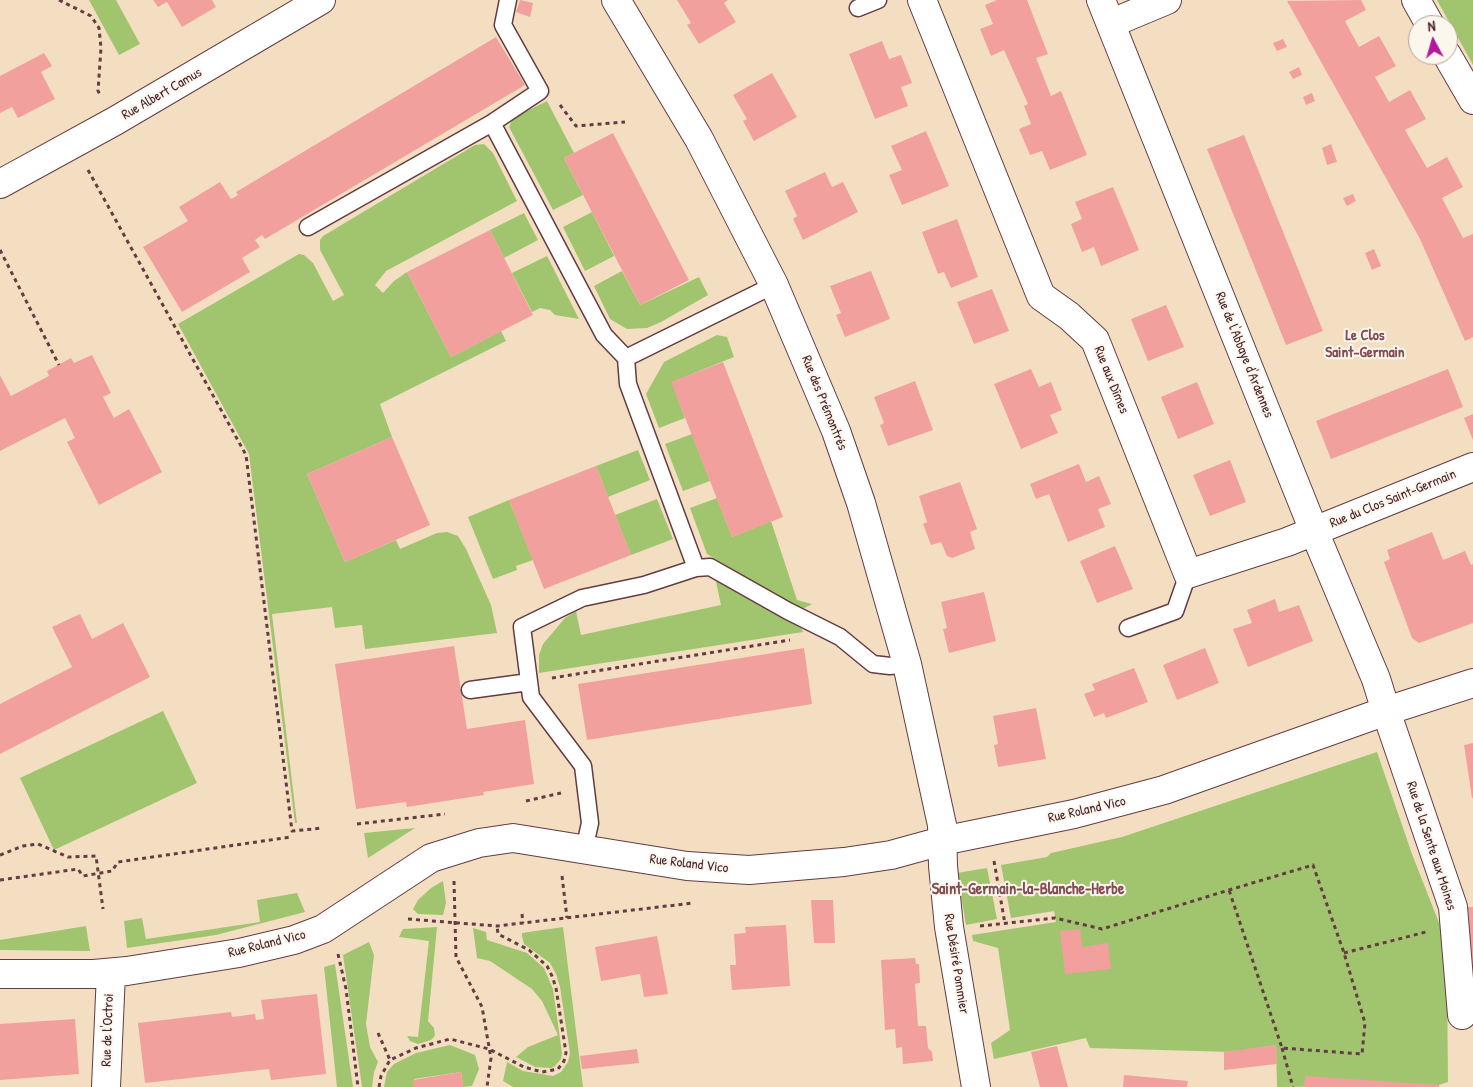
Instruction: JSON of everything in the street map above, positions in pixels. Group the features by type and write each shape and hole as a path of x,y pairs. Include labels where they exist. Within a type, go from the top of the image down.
{"street":[{"name":"Rue Albert Camus","path":"0,184 322,0"},
{"name":"Rue des Prémontrés","path":"616,0 699,139 774,285 839,440 884,577 907,664 942,825 942,841"},
{"name":"Rue aux Dîmes","path":"922,0 1041,296 1069,316 1095,340 1188,574"},
{"path":"1106,12 1167,0"},
{"path":"1416,0 1424,15"},
{"name":"Rue de l'Abbaye d'Ardennes","path":"1106,12 1314,531 1376,679 1386,711"},
{"path":"1453,65 1473,100"},
{"name":"Rue du Clos Saint-Germain","path":"1314,531 1473,468"},
{"path":"1188,574 1314,531"},
{"name":"Rue Roland Vico","path":"0,974 111,973 239,953 294,940 323,929 431,858 479,843 513,838 687,866 750,870 872,858 942,841 1074,814 1164,790 1386,711 1473,683"},
{"name":"Rue de la Sente aux Moines","path":"1386,711 1453,906 1462,1015"},
{"name":"Rue Désiré Pommier","path":"942,841 949,927 976,1087"},
{"name":"Rue de l'Octroi","path":"106,1087 111,973"}],"lane":[{"path":"308,227 492,122 540,91 503,25 508,0"},
{"path":"858,8 878,0"},
{"path":"492,122 604,335 626,358 628,384 696,568"},
{"path":"626,358 774,285"},
{"path":"584,850 590,823 584,766 531,697 522,627 582,598 644,585 696,568 710,567 840,637 873,664 890,666 907,664"},
{"path":"1128,628 1175,611 1188,574"},
{"path":"470,690 529,682"}],"path":[{"path":"59,0 92,16 99,28 101,48 98,91 101,96"},
{"path":"540,91 553,96 576,126 625,122"},
{"path":"73,143 246,455 292,831 323,828"},
{"path":"0,250 59,365"},
{"path":"529,682 803,638 823,629"},
{"path":"526,801 544,795 570,792"},
{"path":"357,824 445,814"},
{"path":"0,880 78,869 83,876 112,872 118,862 291,836"},
{"path":"0,855 23,846 38,844 68,857 96,856 103,909"},
{"path":"994,858 1005,924"},
{"path":"974,927 1055,918 1102,929 1313,865 1344,953 1365,1023 1362,1054 1282,1048"},
{"path":"561,872 566,918"},
{"path":"454,875 456,957 482,1007 491,1058 487,1087"},
{"path":"1229,890 1282,1048 1293,1087"},
{"path":"408,919 497,926 693,903"},
{"path":"522,914 523,923"},
{"path":"1344,953 1455,924"},
{"path":"379,1087 380,1076 390,1060 416,1048 450,1039 489,1049 524,1067 542,1072 558,1069 566,1053 556,988 552,976 547,966 529,950 498,934 497,926"},
{"path":"337,951 346,989 358,1087"},
{"path":"378,1033 390,1060"}],"green space":[{"path":"89,0 116,0 140,44 119,55"},
{"path":"1437,0 1473,0 1473,65 1458,38 1458,15 1445,15"},
{"path":"547,101 574,153 564,158 583,195 553,210 509,127 513,118"},
{"path":"484,144 493,153 517,201 386,271 375,285 383,293 394,281 407,272 451,357 501,331 506,341 380,404 392,437 307,474 345,562 396,540 400,549 437,533 447,532 458,536 466,549 491,605 497,633 365,649 362,625 335,628 332,607 272,614 297,823 295,823 249,454 178,324 299,254 304,255 313,263 333,301 344,295 320,250 320,240 323,236 475,145"},
{"path":"592,212 614,256 585,271 563,227"},
{"path":"524,213 538,240 504,258 490,230"},
{"path":"547,256 579,319 555,315 550,310 540,308 532,312 512,273"},
{"path":"622,271 640,305 699,277 708,295 647,328 627,329 610,319 594,286"},
{"path":"717,335 727,337 734,357 672,382 685,418 659,428 646,394 664,362"},
{"path":"692,434 710,481 683,491 665,444"},
{"path":"638,450 650,480 608,497 596,466"},
{"path":"717,498 732,537 771,521 797,600 812,604 801,610 788,604 707,554 690,508"},
{"path":"657,499 673,539 631,555 615,515"},
{"path":"509,500 533,560 516,566 517,570 493,579 468,517"},
{"path":"716,582 720,582 802,629 803,632 539,673 539,655 543,644 565,618 576,611 581,635 721,605"},
{"path":"163,711 197,783 54,850 20,778"},
{"path":"1377,752 1412,854 1441,928 1447,977 1448,1082 1439,1085 1277,1087 1276,1045 1232,1052 1090,1048 1086,1038 994,1059 991,1043 1010,1030 998,948 973,941 972,935 1056,922 1054,911 1011,918 1001,865 1047,857 1051,853 1122,837"},
{"path":"415,828 368,858 364,833"},
{"path":"987,868 997,919 966,925 957,873"},
{"path":"443,881 446,903 443,915 418,914 413,909 418,900 431,888"},
{"path":"297,893 305,912 216,935 127,948 124,921 142,918 146,939 260,922 257,900"},
{"path":"86,926 90,951 0,950 0,940"},
{"path":"437,927 428,1021 434,1028 435,1036 431,1040 418,1044 410,1041 407,1036 418,1037 429,941 399,937 403,929"},
{"path":"563,927 583,1087 513,1087 503,1081 507,1062 523,1071 553,1076 561,1072 568,1062 570,1053 560,987 556,974 550,963 524,944 522,936 522,933"},
{"path":"473,928 486,932 487,940 527,953 544,968 553,989 562,1053 561,1059 555,1066 551,1068 535,1067 516,1057 528,1047 558,1035 542,1001 532,989 490,961 477,958"},
{"path":"369,942 374,955 366,1024 370,1047 378,1062 374,1072 372,1087 362,1087 343,955"},
{"path":"335,964 353,1087 337,1087 324,967"},
{"path":"450,1045 475,1055 479,1069 472,1086 463,1087 461,1072 414,1079 414,1087 384,1087 387,1072 394,1064 416,1053"}],"building":[{"path":"153,0 212,0 216,7 182,27 167,2 158,7"},
{"path":"520,0 533,3 530,17 516,12"},
{"path":"677,0 728,0 724,3 736,22 699,44 687,25 691,23"},
{"path":"997,0 1027,0 1048,54 1036,58 1051,96 1061,91 1087,155 1050,170 1042,151 1030,155 1019,129 1031,124 1024,106 1028,104 1004,50 991,56 980,29 993,24 985,5"},
{"path":"1361,0 1366,10 1345,21 1359,47 1379,36 1396,66 1375,77 1389,102 1410,90 1426,119 1405,130 1427,168 1447,157 1463,187 1442,198 1463,238 1473,234 1473,337 1465,341 1420,239 1287,1"},
{"path":"496,37 525,85 265,239 262,235 255,240 260,247 242,258 250,272 182,312 143,247 188,221 179,207 220,182 231,199 238,195 236,192"},
{"path":"1283,39 1287,47 1277,51 1273,43"},
{"path":"882,41 889,59 901,55 912,83 901,87 908,106 875,119 849,54"},
{"path":"44,53 52,66 41,72 55,99 18,118 12,107 0,113 0,76"},
{"path":"1299,67 1302,75 1293,79 1289,72"},
{"path":"772,73 797,117 754,141 743,121 747,119 733,95"},
{"path":"1312,93 1315,101 1306,105 1303,97"},
{"path":"926,131 949,186 902,205 889,175 902,170 891,146"},
{"path":"613,133 689,280 640,305 564,158"},
{"path":"1244,135 1323,331 1286,345 1207,149"},
{"path":"1331,144 1337,162 1327,165 1322,148"},
{"path":"825,172 832,187 843,182 858,212 803,240 793,219 797,216 785,191"},
{"path":"1113,187 1139,250 1101,266 1094,247 1082,252 1071,224 1082,219 1075,202"},
{"path":"1353,194 1356,201 1347,206 1343,198"},
{"path":"957,219 978,277 951,288 944,272 938,274 922,232"},
{"path":"490,230 533,315 451,357 407,272"},
{"path":"1374,249 1381,266 1372,270 1365,253"},
{"path":"871,271 890,319 845,337 836,315 841,313 830,286"},
{"path":"992,289 1009,331 974,344 957,302"},
{"path":"1166,305 1184,347 1148,361 1131,319"},
{"path":"92,355 111,393 103,397 114,418 129,409 162,472 99,505 67,442 75,438 65,418 0,451 0,375 11,396 49,376 47,371 71,358 74,363"},
{"path":"723,362 783,517 732,537 671,382"},
{"path":"1031,369 1039,387 1051,382 1062,410 1050,415 1058,433 1021,449 994,384"},
{"path":"1448,369 1463,407 1331,459 1316,421"},
{"path":"915,381 933,430 888,446 880,425 884,423 874,397"},
{"path":"1197,382 1214,424 1178,439 1161,397"},
{"path":"1473,414 1473,440 1464,418"},
{"path":"392,437 430,525 345,562 307,474"},
{"path":"1230,460 1246,502 1210,516 1193,475"},
{"path":"1079,464 1086,482 1099,476 1111,504 1098,509 1105,527 1068,542 1049,494 1036,499 1030,484"},
{"path":"596,466 631,555 544,589 509,500"},
{"path":"960,482 977,529 970,532 975,549 952,558 947,556 941,542 931,545 923,524 927,522 919,496"},
{"path":"1432,532 1443,560 1465,551 1471,565 1473,564 1473,623 1419,643 1412,638 1384,562 1390,559 1387,550"},
{"path":"1115,546 1133,589 1097,603 1080,561"},
{"path":"984,592 996,641 949,653 943,629 947,628 941,602"},
{"path":"1275,599 1279,612 1299,605 1313,641 1248,667 1233,629 1252,623 1247,610"},
{"path":"80,614 92,639 123,623 150,677 0,754 0,704 72,667 52,627"},
{"path":"454,646 467,729 525,720 534,784 483,792 484,795 407,807 406,802 356,809 335,664"},
{"path":"804,648 812,704 587,740 578,684"},
{"path":"1205,648 1219,683 1177,700 1163,665"},
{"path":"1134,668 1148,702 1106,718 1104,713 1094,717 1084,694 1095,690 1092,684"},
{"path":"1036,708 1046,759 998,767 994,745 998,744 993,716"},
{"path":"1473,743 1473,798 1472,798 1464,745"},
{"path":"811,900 833,900 835,943 814,943"},
{"path":"1466,907 1473,907 1473,986"},
{"path":"786,925 790,986 732,990 730,965 736,965 734,934 746,933 745,927"},
{"path":"1080,929 1082,947 1108,943 1111,969 1065,974 1060,931"},
{"path":"657,936 668,994 644,997 640,974 601,981 595,947"},
{"path":"915,958 916,964 919,964 920,983 915,984 918,1026 926,1026 928,1048 932,1052 933,1061 903,1064 902,1047 896,1048 895,1029 885,1030 881,960"},
{"path":"317,994 326,1074 271,1080 269,1069 145,1083 138,1023 231,1012 232,1017 255,1014 256,1020 264,1019 261,1000"},
{"path":"75,1019 79,1074 0,1080 0,1024"},
{"path":"1276,1045 1277,1064 1224,1070 1224,1052"},
{"path":"1057,1046 1068,1087 1040,1087 1031,1052"},
{"path":"637,1049 639,1063 582,1069 580,1056"},
{"path":"461,1072 463,1087 414,1087 413,1080"},
{"path":"1124,1075 1188,1081 1187,1087 1123,1087"},
{"path":"1305,1076 1439,1085 1439,1087 1304,1087"}],"district":[{"name":"Le Clos Saint-Germain","path":"1365,344"},
{"name":"Saint-Germain-la-Blanche-Herbe","path":"1028,890"}]}
